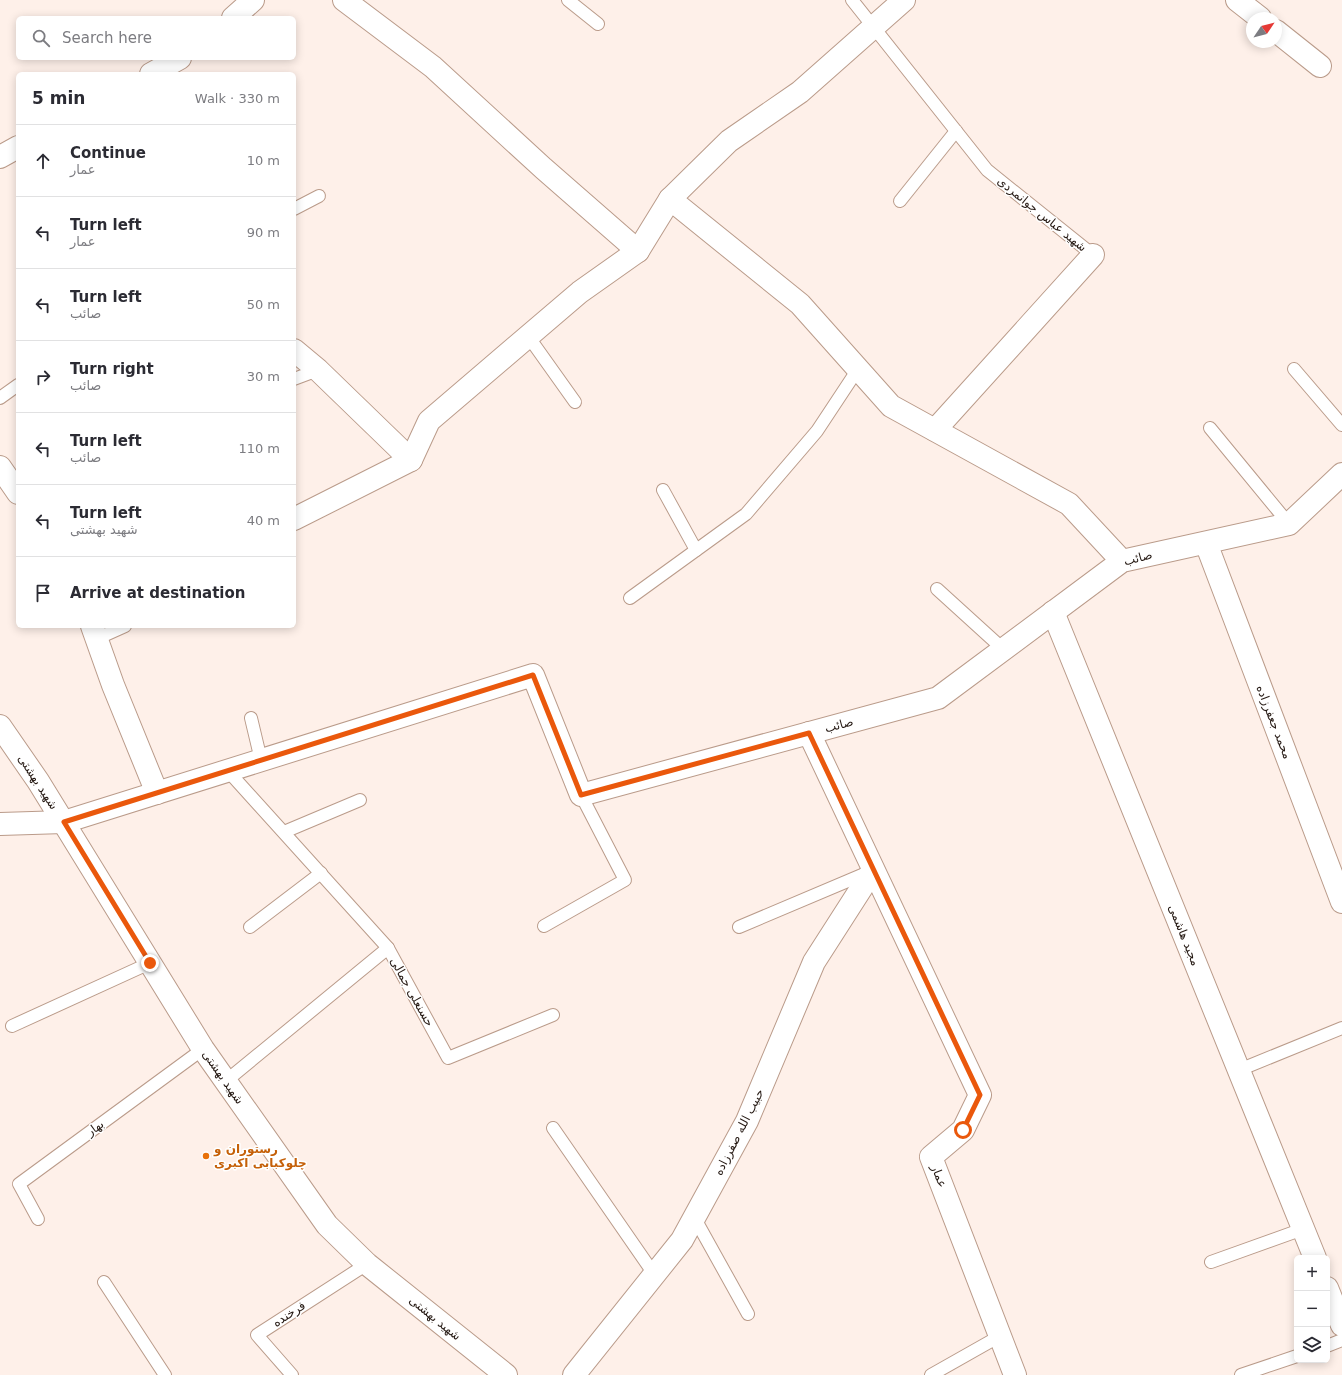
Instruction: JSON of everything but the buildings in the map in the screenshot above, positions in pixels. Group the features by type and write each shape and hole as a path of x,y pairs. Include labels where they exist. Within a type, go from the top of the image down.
{"street":[{"path":"235,16 252,0"},
{"path":"344,0 433,67 543,168 638,251"},
{"path":"296,518 411,460 429,421 580,292 638,251 670,199 729,141 800,92 904,0"},
{"path":"1237,0 1252,12"},
{"path":"1282,36 1320,66"},
{"path":"155,72 176,60"},
{"path":"0,157 16,148"},
{"path":"670,199 800,304 891,406 1069,504 1122,561"},
{"name":"شهید عباس جوانمردی","path":"935,430 1093,255"},
{"path":"296,352 318,370 411,460"},
{"path":"0,467 16,490"},
{"path":"1289,524 1342,474"},
{"name":"صائب","path":"581,795 938,698 1122,561 1289,524"},
{"name":"محمد جعفرزاده","path":"1206,543 1342,902"},
{"name":"مجید هاشمی","path":"1053,612 1314,1255"},
{"path":"94,632 113,685 157,793"},
{"path":"0,824 64,822 533,675 581,795"},
{"name":"شهید بهشتی","path":"0,726 64,822 203,1049 327,1225 367,1264 506,1375"},
{"name":"عمار","path":"809,733 980,1095 963,1130 931,1157 1015,1375"},
{"name":"حبیب الله صفرزاده","path":"574,1375 682,1240 747,1121 814,962 873,870"},
{"path":"1328,1291 1342,1325"}],"lane":[{"path":"568,0 598,24"},
{"name":"شهید عباس جوانمردی","path":"852,0 987,170 1093,255"},
{"path":"900,201 956,131"},
{"path":"296,208 319,196"},
{"path":"528,336 575,402"},
{"path":"630,598 746,514 817,431 858,369"},
{"path":"1294,369 1342,424"},
{"path":"296,378 318,370"},
{"path":"0,398 16,387"},
{"path":"1210,428 1289,524"},
{"path":"663,490 696,550"},
{"path":"937,589 1003,649"},
{"path":"94,632 115,628"},
{"path":"251,718 261,760"},
{"path":"228,771 388,948"},
{"path":"544,926 626,880 581,795"},
{"path":"284,832 360,800"},
{"path":"739,927 873,870"},
{"path":"250,927 321,873"},
{"name":"حسنعلی جمالی","path":"226,1081 388,948 448,1058 553,1015"},
{"path":"12,1026 150,963"},
{"path":"1239,1070 1342,1028"},
{"name":"بهار","path":"38,1219 19,1184 203,1049"},
{"path":"553,1128 654,1274"},
{"path":"694,1217 748,1314"},
{"path":"1211,1262 1303,1229"},
{"name":"فرخنده","path":"292,1375 257,1335 367,1264"},
{"path":"104,1282 165,1375"},
{"path":"930,1375 1000,1336"},
{"path":"1330,1345 1342,1340"},
{"path":"1240,1375 1294,1357"}],"place":[{"name":"رستوران و چلوکبابی اکبری","path":"206,1156"}],"route":[{"path":"150,963 64,822 533,675 581,795 809,733 980,1095 963,1130"}]}
